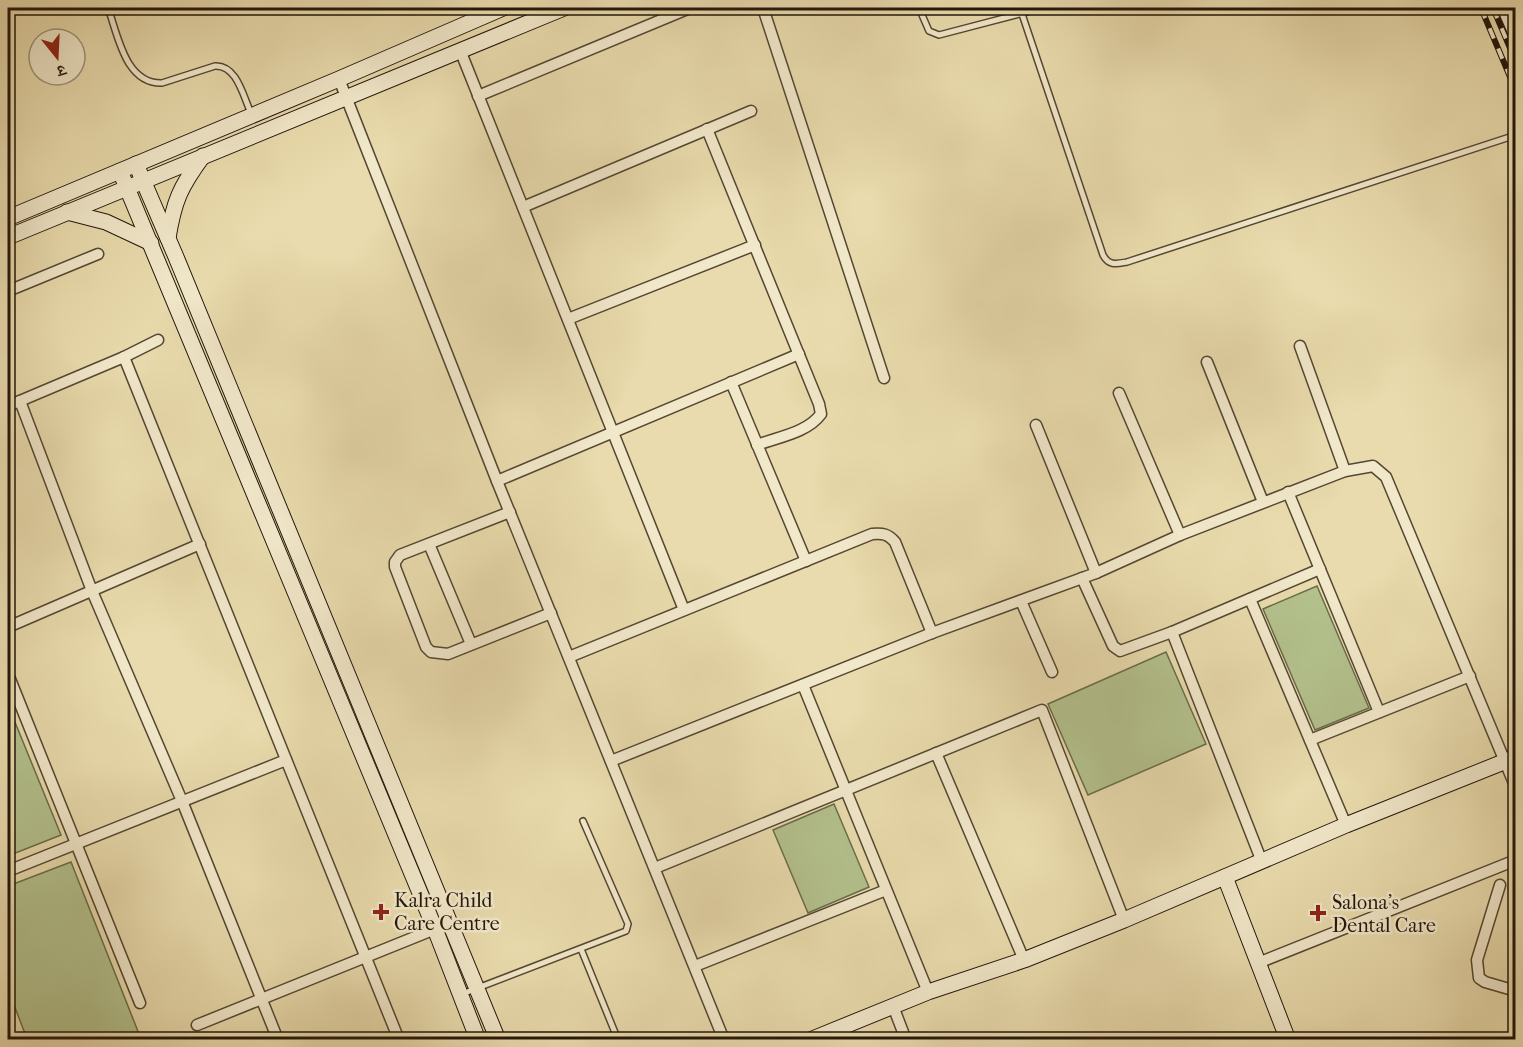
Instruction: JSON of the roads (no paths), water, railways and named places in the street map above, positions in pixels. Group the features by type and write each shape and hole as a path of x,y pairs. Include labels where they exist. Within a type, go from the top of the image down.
{"street":[{"path":"8,218 503,8"},
{"path":"8,237 564,8"},
{"path":"478,96 690,8"},
{"path":"763,8 884,378"},
{"path":"1505,8 1515,33"},
{"path":"460,50 684,610"},
{"path":"339,79 497,481 724,1040"},
{"path":"523,207 751,111"},
{"path":"707,129 799,354 821,414 815,422 806,427 757,445"},
{"path":"168,238 177,197 186,179 203,156"},
{"path":"136,164 498,1040"},
{"path":"120,171 435,929 478,1040"},
{"path":"67,212 106,222 151,243"},
{"path":"568,319 755,245"},
{"path":"8,291 98,254"},
{"path":"164,275 181,269"},
{"path":"8,406 124,357 158,340"},
{"path":"1300,346 1345,471"},
{"path":"497,481 799,354"},
{"path":"124,357 399,1040"},
{"path":"1207,362 1263,502"},
{"path":"731,382 806,561"},
{"path":"1119,393 1180,535"},
{"path":"20,401 92,591 182,801 278,1040"},
{"path":"223,418 240,412"},
{"path":"1036,425 1096,573"},
{"path":"611,761 932,633 1096,573 1180,535 1288,492 1345,471 1373,466 1386,477 1470,676 1510,759 1515,788"},
{"path":"1288,492 1379,712"},
{"path":"510,512 400,555 395,562 426,647 431,652 448,654 551,613"},
{"path":"568,657 872,534 889,535 895,542 932,633"},
{"path":"8,627 200,544"},
{"path":"429,544 471,644"},
{"path":"1082,578 1113,646 1116,649 1126,650 1320,569"},
{"path":"1250,599 1346,825"},
{"path":"1021,601 1052,672"},
{"path":"1172,632 1262,862"},
{"path":"8,674 140,1003"},
{"path":"1310,740 1470,676"},
{"path":"803,685 928,992"},
{"path":"655,868 1042,710 1124,920"},
{"path":"936,753 1024,960"},
{"path":"810,1040 928,992 1024,960 1124,920 1346,825 1510,759"},
{"path":"8,871 286,760"},
{"path":"1258,963 1515,860"},
{"path":"1225,877 1288,1040"},
{"path":"1500,885 1477,960 1477,970 1479,978 1485,982 1515,991"},
{"path":"695,966 886,890"},
{"path":"197,1024 435,929"},
{"path":"892,1006 906,1040"},
{"path":"8,1031 11,1040"}],"lane":[{"path":"108,8 127,62 143,79 162,83 215,66 223,66 235,78 251,114"},
{"path":"919,8 926,26 933,34 1042,8"},
{"path":"1022,14 1103,255 1106,261 1114,265 1515,135"},
{"path":"461,995 623,933 628,928 584,821"},
{"path":"581,949 618,1040"}],"railway":[{"path":"1481,8 1516,91"},
{"path":"1493,8 1516,62"}],"place":[{"name":"Kalra Child Care Centre","path":"381,912"},
{"name":"Salona's Dental Care","path":"1318,913"}]}
